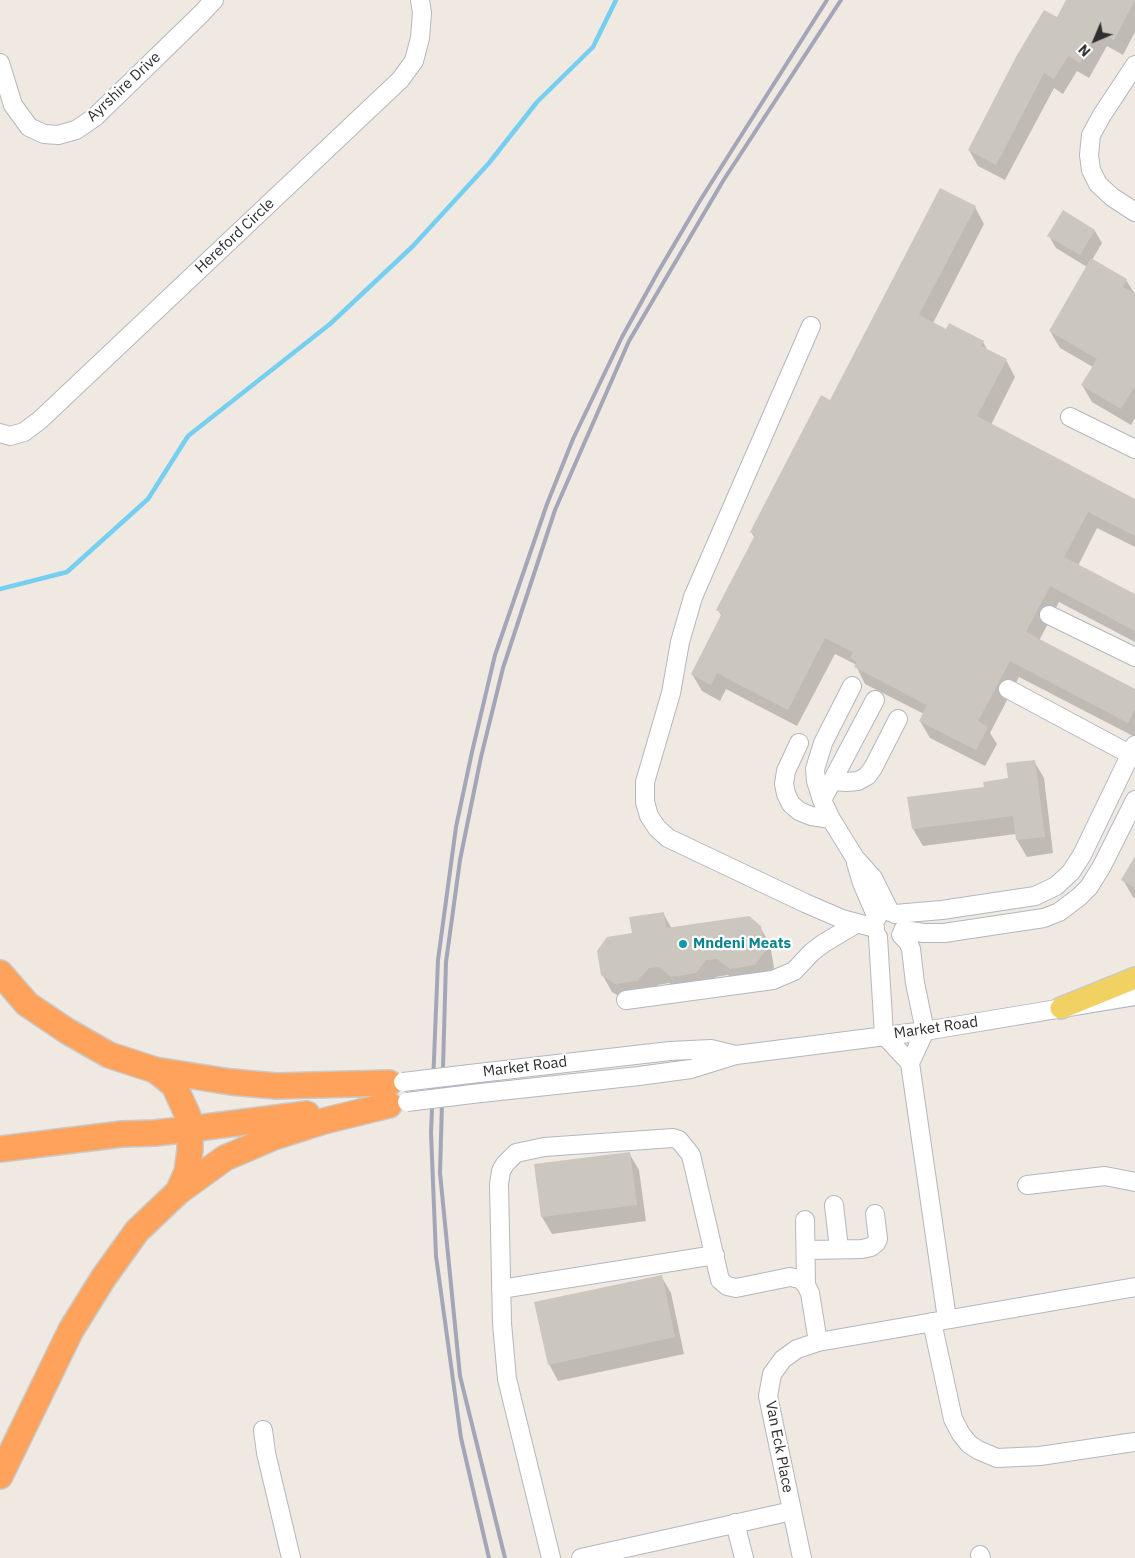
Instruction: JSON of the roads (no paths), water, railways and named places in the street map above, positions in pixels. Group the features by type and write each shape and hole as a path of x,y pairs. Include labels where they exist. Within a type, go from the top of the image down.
{"highway":[{"path":"0,973 27,1004 68,1031 109,1055 155,1070 231,1082 397,1093"},
{"path":"155,1070 174,1085 189,1122 190,1150 187,1172 178,1192"},
{"path":"0,1149 122,1134 155,1133 189,1122 397,1093"},
{"path":"0,1476 71,1330 104,1277 138,1231 178,1192 225,1158 274,1137 324,1121 397,1093"},
{"path":"0,1138 167,1116 189,1122"}],"main road":[{"path":"1060,1008 1135,978"}],"street":[{"name":"Ayrshire Drive","path":"0,63 13,105 29,127 44,134 58,135 76,130 95,117 214,0"},
{"name":"Hereford Circle","path":"0,433 10,436 24,432 40,420 400,80 414,61 418,46 422,13 420,0"},
{"path":"1135,65 1102,115 1092,135 1089,155 1091,170 1098,184 1112,197 1135,212"},
{"path":"811,326 693,597 680,642 671,693 645,782 645,802 649,816 657,828 668,838 804,903 856,924 902,921 902,933 911,949 915,983 925,1031 910,1062 953,1419 969,1444 997,1458 1040,1456 1135,1442"},
{"path":"1070,417 1135,449"},
{"path":"1049,615 1135,657"},
{"path":"852,686 823,743 815,770 816,782 831,819 855,858 858,875 883,922 888,941 893,941 902,933 944,932 1004,924 1044,918 1059,912 1080,897 1089,887 1102,866 1135,800"},
{"path":"883,922 942,910 1035,896 1056,886 1068,876 1082,855 1133,752 1008,689"},
{"path":"822,800 875,700"},
{"path":"833,781 858,781 867,776 898,719"},
{"path":"799,743 786,771 784,784 790,804 799,811 811,816 831,819"},
{"path":"1002,902 1004,924"},
{"path":"883,922 884,1035 910,1062"},
{"path":"626,1000 773,980 794,971 812,952 856,924"},
{"name":"Market Road","path":"397,1093 472,1094 640,1076 691,1069 736,1055 925,1031 1135,996"},
{"name":"Market Road","path":"397,1093 470,1074 607,1057 711,1049 736,1055"},
{"path":"551,1558 507,1379 502,1323 499,1184 501,1171 516,1153 544,1147 673,1138 679,1140 691,1155 720,1280 727,1286 736,1288 790,1277 800,1279 810,1293 818,1342"},
{"path":"1027,1185 1105,1176 1135,1182"},
{"path":"834,1205 839,1249"},
{"path":"806,1250 862,1249 871,1247 878,1239 875,1214"},
{"path":"805,1220 806,1285"},
{"path":"501,1289 715,1255"},
{"name":"Van Eck Place","path":"802,1558 768,1396 772,1374 783,1359 797,1349 818,1342 1135,1287"},
{"path":"263,1430 266,1453 291,1558"},
{"path":"581,1558 792,1511"},
{"path":"735,1523 744,1558"}],"waterway":[{"path":"0,589 67,572 148,499 188,436 330,324 413,246 489,163 537,102 593,47 616,0"}],"railway":[{"path":"489,1558 461,1438 436,1256 431,1133 438,960 456,827 472,752 495,655 547,504 573,439 622,337 658,272 701,199 827,0"},
{"path":"505,1558 460,1376 440,1173 446,962 460,860 481,757 503,668 555,510 629,341 723,181 841,0"}],"place":[{"name":"Mndeni Meats","path":"683,944"}]}
